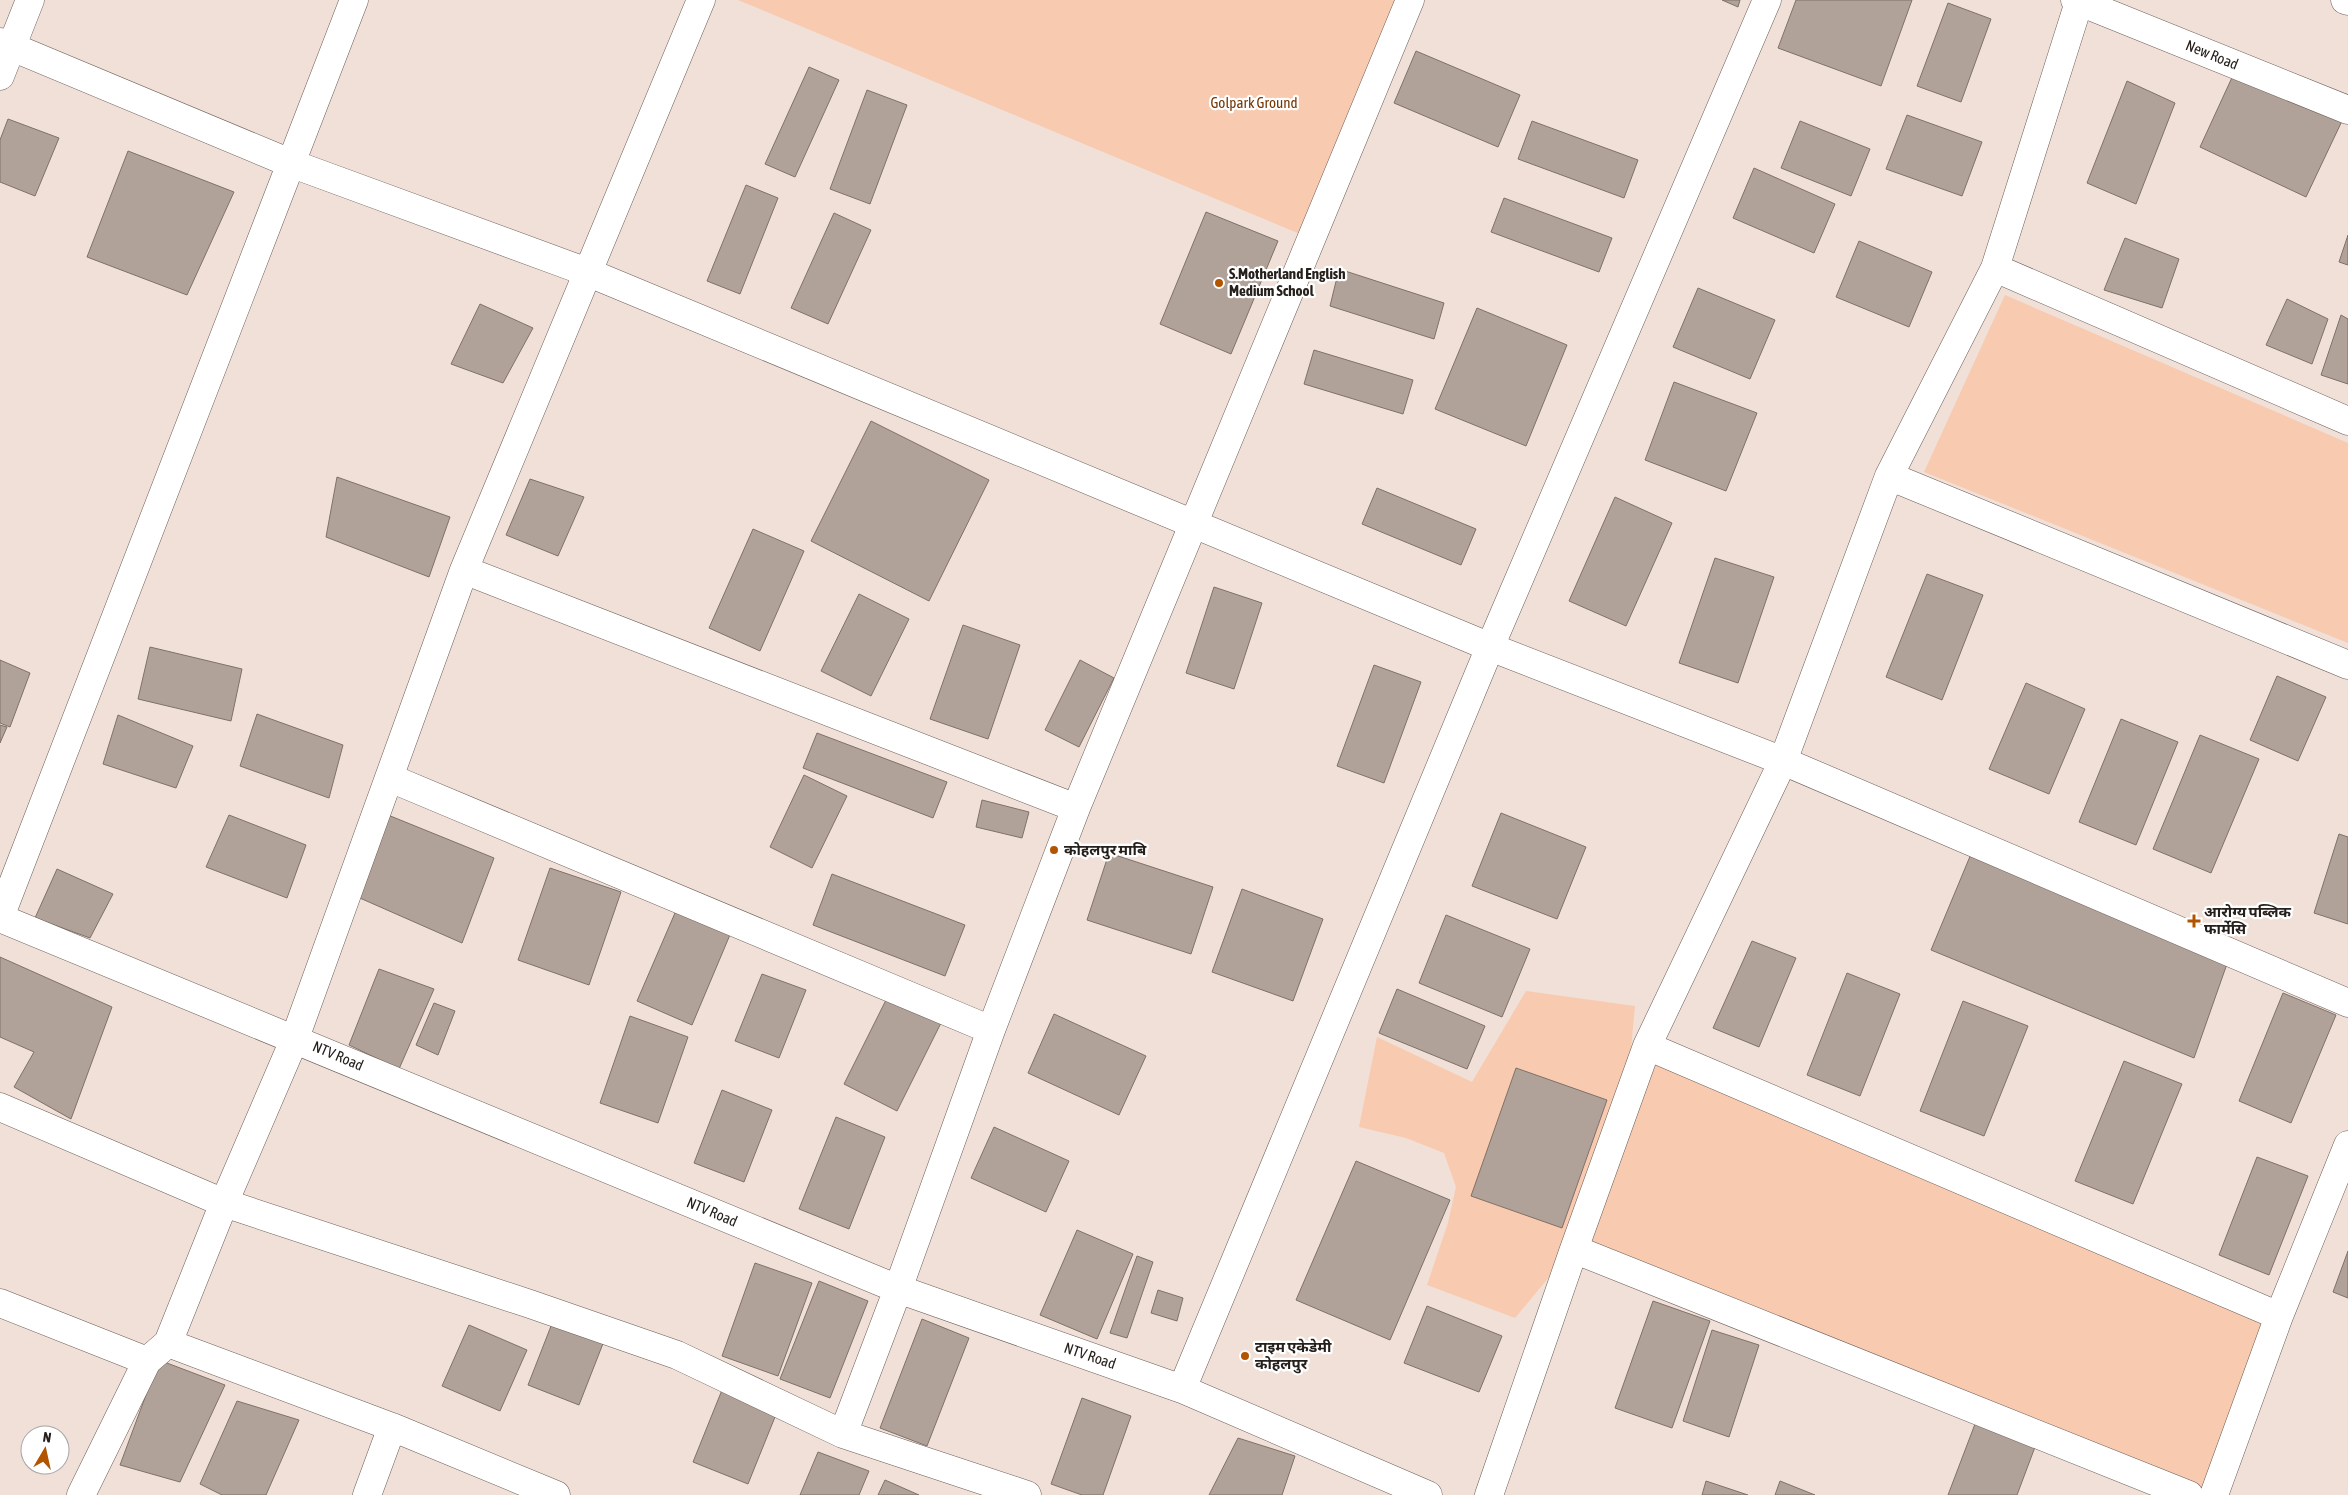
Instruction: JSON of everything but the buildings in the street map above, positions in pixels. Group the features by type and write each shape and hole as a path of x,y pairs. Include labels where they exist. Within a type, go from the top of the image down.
{"street":[{"path":"0,76 6,44 30,0"},
{"path":"0,918 354,0"},
{"path":"81,1495 147,1361 168,1343 224,1203 295,1038 464,570 586,272 701,0"},
{"path":"843,1434 898,1289 991,1030 1076,808 1410,0"},
{"path":"1182,1388 1490,647 1767,0"},
{"path":"1489,1495 1647,1046 1783,761 1889,476 1995,268 2077,1"},
{"name":"New Road","path":"2077,1 2348,110"},
{"path":"6,44 290,163 586,272 1490,647 1783,761 2348,1004"},
{"path":"1995,268 2348,422"},
{"path":"1889,476 2348,664"},
{"path":"464,570 1076,808"},
{"path":"390,778 991,1030"},
{"name":"NTV Road","path":"0,918 295,1038 898,1289 1182,1388 1428,1495"},
{"path":"1647,1046 2279,1316"},
{"path":"0,1107 224,1203 530,1304 677,1355 843,1434 1026,1495"},
{"path":"2214,1495 2279,1316 2348,1146"},
{"path":"1573,1252 1586,1254 2189,1495"},
{"path":"0,1303 147,1361"},
{"path":"168,1343 392,1427 556,1495"},
{"path":"366,1495 392,1427"}],"green space":[{"name":"Golpark Ground","path":"738,0 1404,0 1312,239"},
{"path":"2005,295 2348,443 2348,643 1924,472"},
{"path":"1526,991 1635,1006 1628,1080 1554,1271 1515,1318 1427,1285 1448,1223 1456,1187 1444,1153 1406,1138 1359,1127 1377,1037 1472,1082"},
{"path":"1656,1058 2268,1322 2208,1491 1586,1254"}],"place":[{"name":"S.Motherland English Medium School","path":"1219,283"},
{"name":"कोहलपुर माबि","path":"1054,850"},
{"name":"आरोग्य पब्लिक फार्मेसि","path":"2194,921"},
{"name":"टाइम एकेडेमी कोहलपुर","path":"1245,1356"}]}
